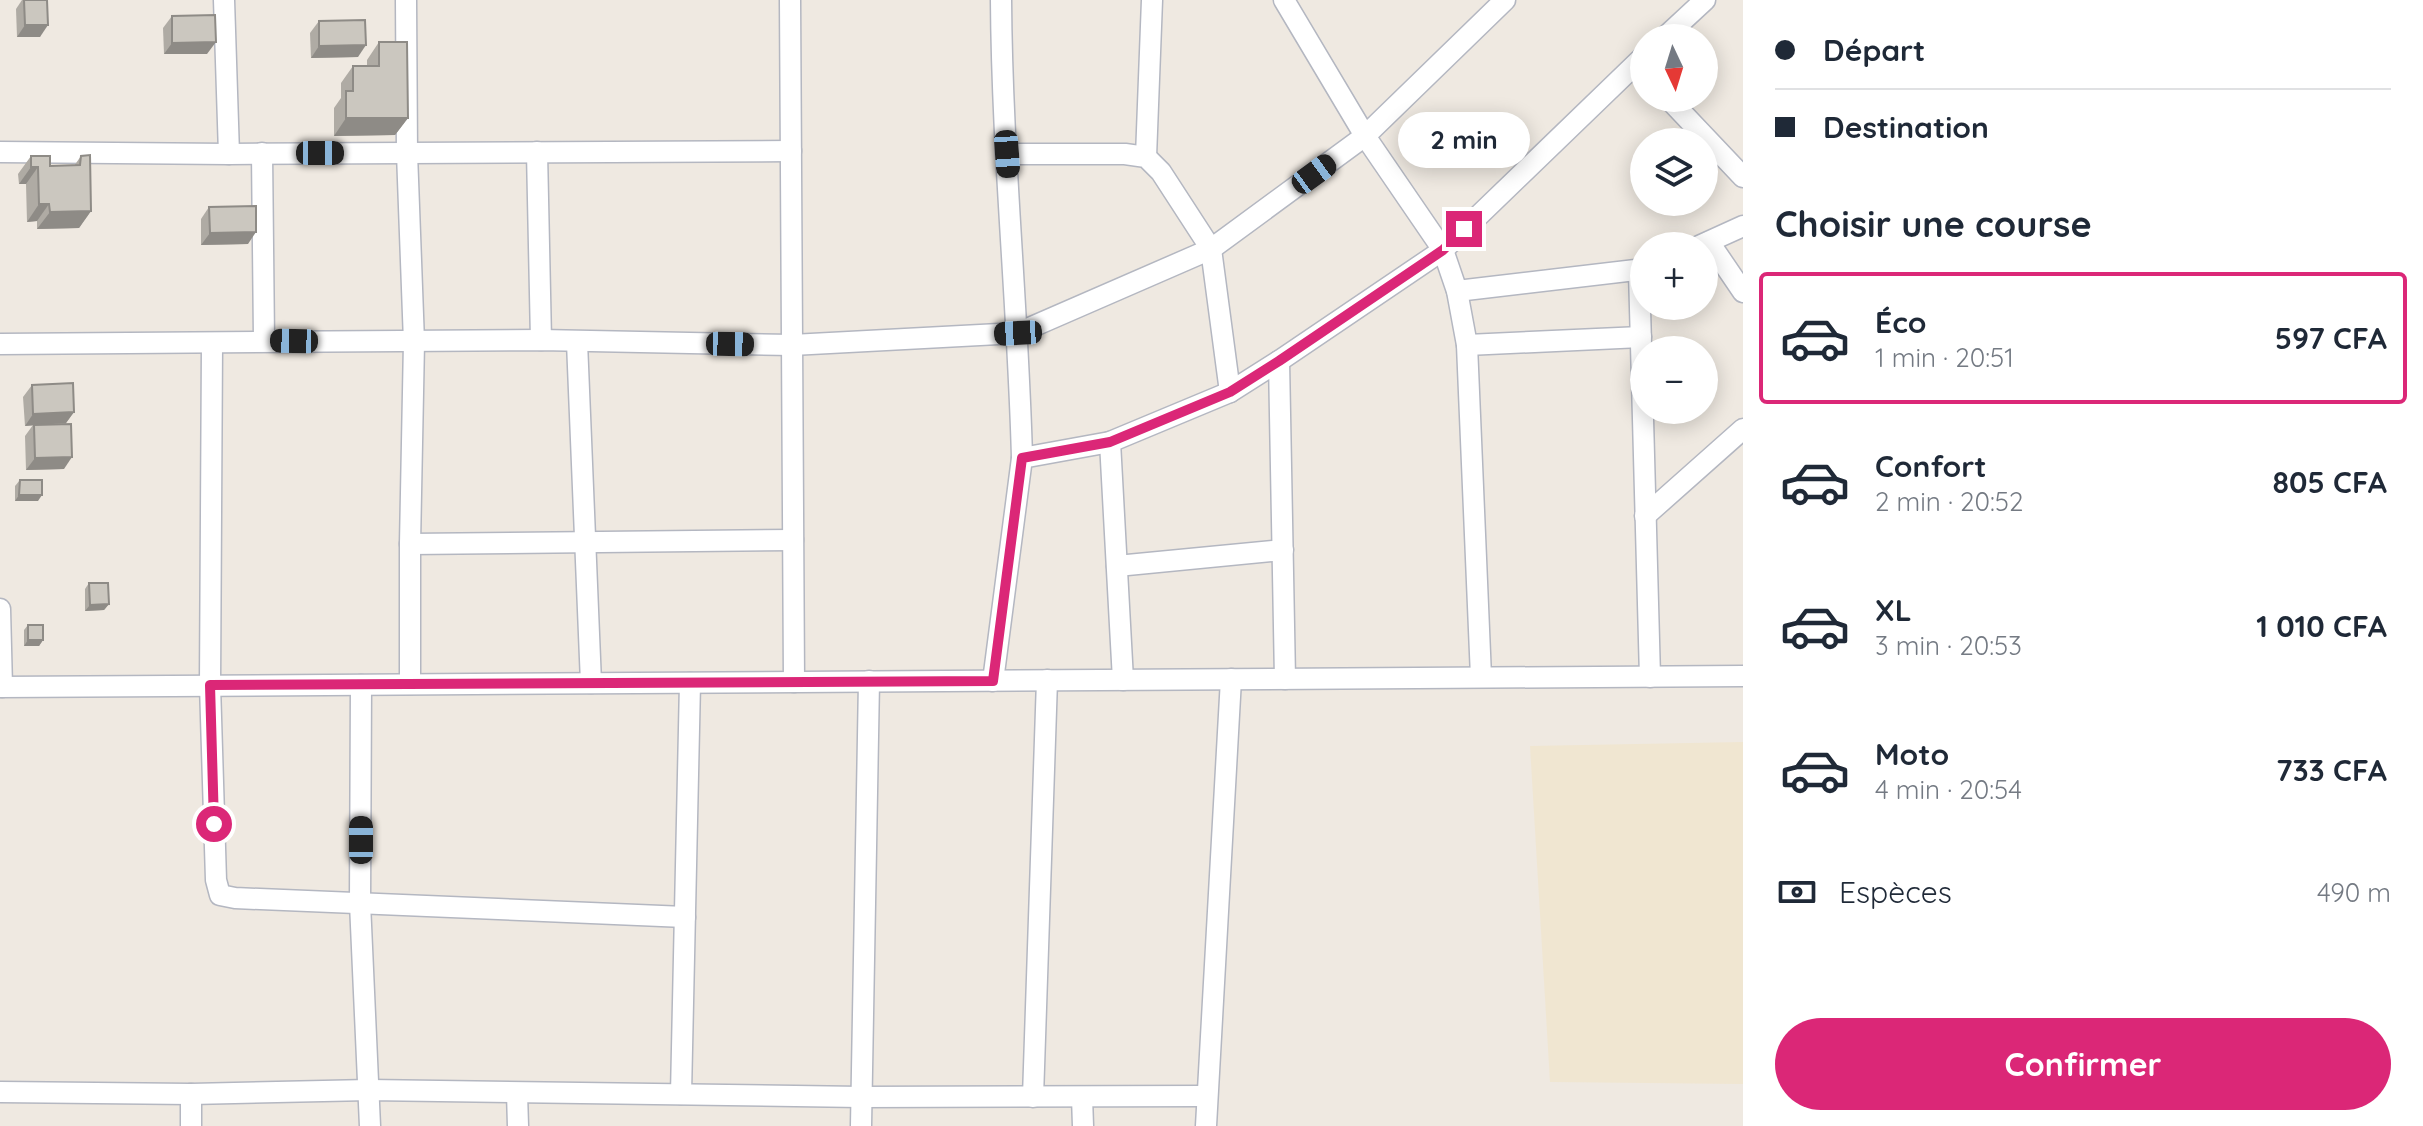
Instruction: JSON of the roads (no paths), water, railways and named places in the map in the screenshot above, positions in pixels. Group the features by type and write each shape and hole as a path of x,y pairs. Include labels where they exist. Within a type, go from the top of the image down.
{"street":[{"path":"224,0 229,154"},
{"path":"406,0 407,153 414,342 410,684"},
{"path":"790,0 794,682"},
{"path":"993,681 1022,458 1018,333 1002,103 1001,0"},
{"path":"1146,157 1152,0"},
{"path":"1284,0 1365,136 1443,250 1457,291 1467,345 1481,677"},
{"path":"0,344 541,340 792,345 1018,333 1211,249 1365,136 1505,0"},
{"path":"1679,24 1705,0"},
{"path":"1022,458 1110,442 1230,392 1443,250 1630,74"},
{"path":"1681,112 1743,177"},
{"path":"0,152 791,151"},
{"path":"537,152 541,340"},
{"path":"262,153 264,340"},
{"path":"1007,154 1125,154 1146,157 1161,172 1211,249 1230,392"},
{"path":"1718,238 1743,226"},
{"path":"1718,261 1743,292"},
{"path":"1457,291 1630,271"},
{"path":"1467,345 1630,338"},
{"path":"577,342 591,683"},
{"path":"212,344 210,685 216,880 220,895 685,917"},
{"path":"1279,361 1285,679"},
{"path":"1643,424 1650,677"},
{"path":"1645,516 1743,429"},
{"path":"1110,442 1123,680"},
{"path":"410,544 793,540"},
{"path":"1117,566 1283,550"},
{"path":"0,609 1,687 1743,676"},
{"path":"1206,1126 1231,679"},
{"path":"1033,1097 1047,680"},
{"path":"861,1126 869,681"},
{"path":"681,1094 690,683"},
{"path":"361,685 360,903 370,1126"},
{"path":"0,1092 191,1094 369,1090 861,1097 1207,1096"},
{"path":"517,1093 518,1126"},
{"path":"191,1094 191,1126"},
{"path":"1082,1097 1083,1126"}]}
